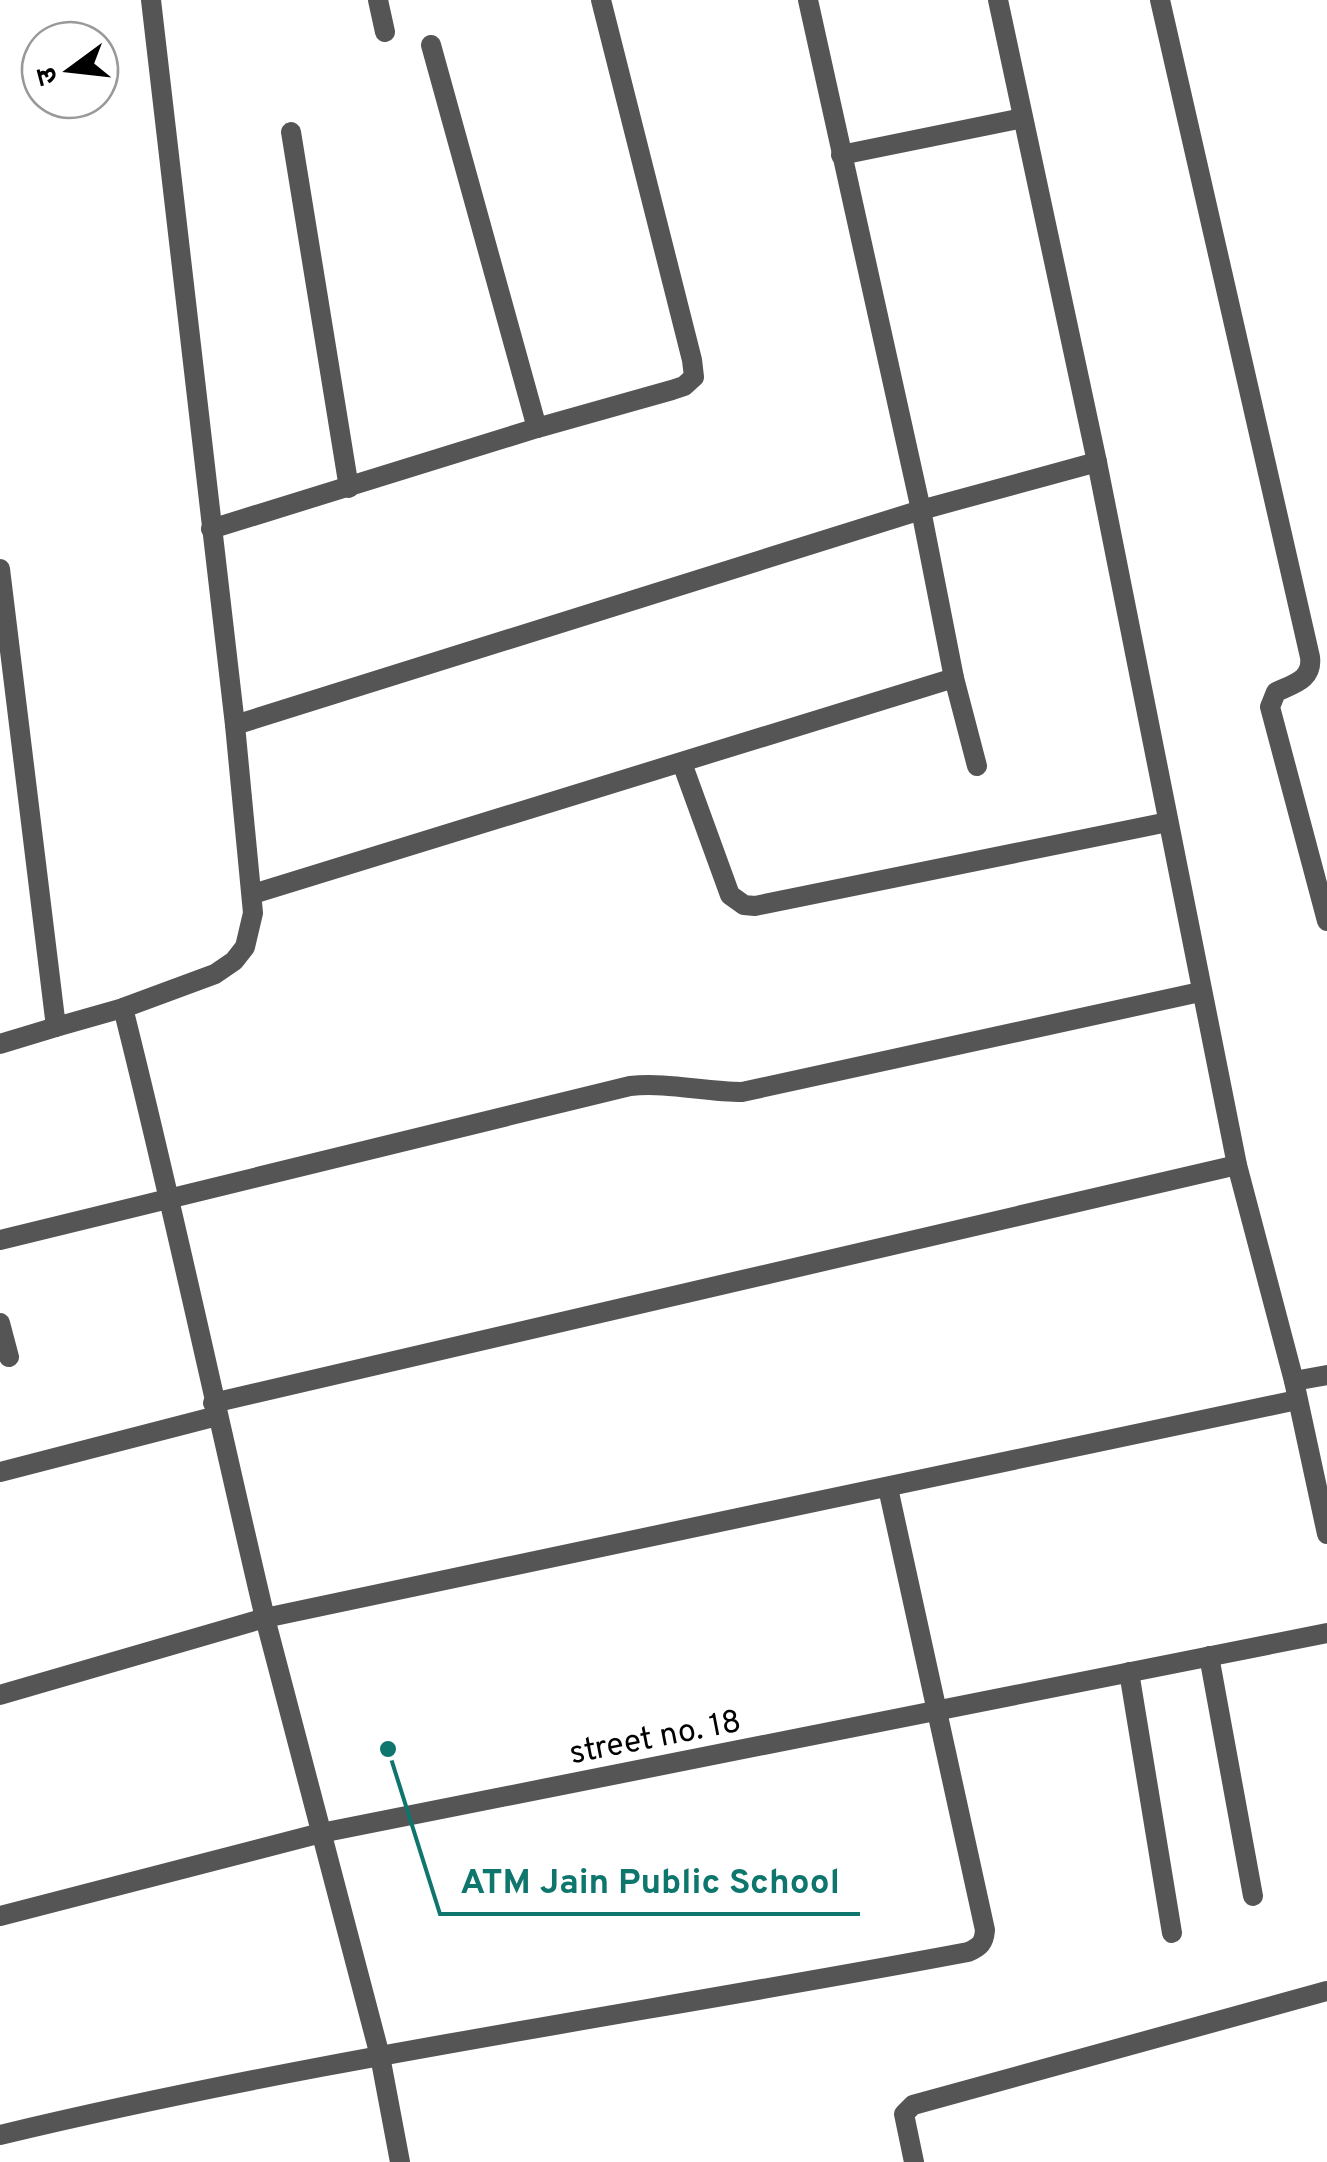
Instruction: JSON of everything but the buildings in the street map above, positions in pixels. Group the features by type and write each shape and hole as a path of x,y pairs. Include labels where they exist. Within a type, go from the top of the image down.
{"street":[{"path":"0,1044 123,1008 215,974 234,961 245,947 253,913 236,725 151,0"},
{"path":"378,0 384,32"},
{"path":"211,530 672,390 694,376 601,0"},
{"path":"808,0 921,510 954,678 977,766"},
{"path":"998,0 1097,462 1237,1165 1322,1481 1327,1534"},
{"path":"1160,0 1310,657 1309,673 1276,692 1270,707 1327,920"},
{"path":"431,44 537,428"},
{"path":"841,155 1023,118"},
{"path":"291,132 349,488"},
{"path":"236,725 921,510 1097,462"},
{"path":"0,569 56,1027"},
{"path":"253,894 954,678"},
{"path":"682,763 730,896 755,906 1168,822"},
{"path":"0,1240 630,1086 649,1084 706,1092 742,1092 1200,992"},
{"path":"123,1008 265,1618 380,2056 400,2162"},
{"path":"0,1472 215,1409 1237,1165"},
{"path":"0,1322 9,1357"},
{"path":"0,1695 265,1618 888,1488 1296,1391 1327,1374"},
{"path":"0,2135 158,2097 790,1986 979,1947 985,1930 888,1488"},
{"name":"street no. 18","path":"0,1916 321,1834 1327,1633"},
{"path":"1209,1656 1253,1896"},
{"path":"1129,1672 1172,1933"},
{"path":"914,2162 904,2114 912,2104 1327,1991"}],"place":[{"name":"ATM Jain Public School","path":"388,1749"}]}
